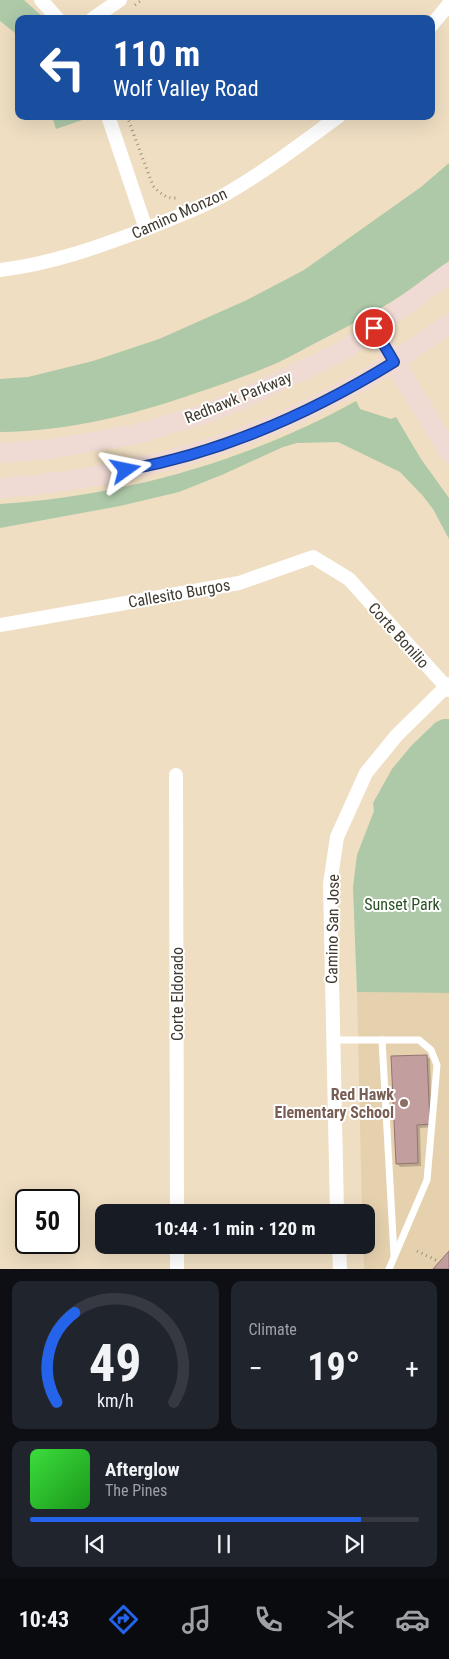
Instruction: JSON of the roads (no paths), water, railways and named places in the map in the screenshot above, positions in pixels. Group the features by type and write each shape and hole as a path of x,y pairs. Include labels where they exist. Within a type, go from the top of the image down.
{"main road":[{"name":"Redhawk Parkway","path":"0,453 48,449 138,434 210,412 272,386 343,351 449,273"},
{"path":"0,488 52,484 145,467 224,444 288,418 361,382 449,324"},
{"path":"374,328 449,452"}],"street":[{"path":"40,0 54,15"},
{"path":"98,15 120,0"},
{"path":"435,21 449,4"},
{"path":"109,120 146,229"},
{"name":"Camino Monzon","path":"0,270 28,267 65,257 104,245 190,212 226,194 333,120"},
{"name":"Callesito Burgos","path":"0,625 239,582 313,557 349,580"},
{"name":"Corte Bonilio","path":"349,580 448,687"},
{"name":"Camino San Jose","path":"337,1204 330,884 337,837 366,773 397,735 448,687"},
{"name":"Corte Eldorado","path":"176,775 177,1204"},
{"path":"177,1254 178,1269"},
{"path":"339,1254 340,1269"}],"lane":[{"path":"333,1040 419,1040 431,1050 437,1065 428,1180 389,1269"},
{"path":"382,1040 394,1258"}],"place":[{"name":"Red Hawk Elementary School","path":"404,1103"}],"park label":[{"name":"Sunset Park","path":"402,904"}]}
